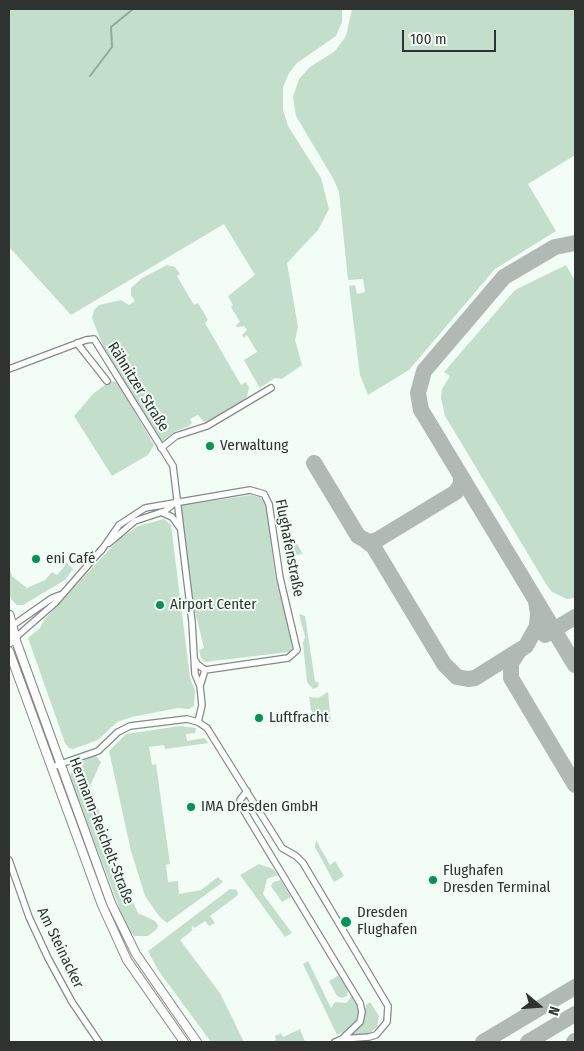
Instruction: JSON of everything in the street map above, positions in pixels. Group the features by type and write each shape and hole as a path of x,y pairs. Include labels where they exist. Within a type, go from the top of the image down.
{"main road":[{"name":"Hermann-Reichelt-Straße","path":"9,615 12,640 111,902 136,954 197,1042"},
{"name":"Hermann-Reichelt-Straße","path":"9,651 102,905 126,960 184,1042"}],"street":[{"name":"Rähnitzer Straße","path":"77,343 94,339 173,466 181,530"},
{"path":"9,369 77,343 107,381"},
{"name":"Rähnitzer Straße","path":"162,448 176,436 208,426 271,388"},
{"name":"Flughafenstraße","path":"12,640 55,603 101,550 119,525 136,512 156,504 178,500 250,490 264,494 270,504 280,578 297,650 288,658 206,670"},
{"name":"Flughafenstraße","path":"101,550 135,521 161,512 178,500"},
{"path":"161,512 172,517 181,530 195,674 200,686 202,705 198,722"},
{"name":"Flughafenstraße","path":"10,627 52,598 60,595"},
{"path":"195,659 197,664 206,670 200,686"},
{"path":"52,767 98,751 118,732 130,726 181,720 198,722 209,731 282,848 296,856 303,863 388,1006 387,1022 376,1034 369,1038 342,1039"},
{"path":"247,791 241,797 241,806 360,1003 362,1012 360,1022 342,1039 335,1042"},
{"name":"Am Steinacker","path":"9,860 29,917 48,958 72,1002 99,1042"}],"green space":[{"path":"9,9 342,9 342,22 336,36 297,63 289,73 283,87 283,110 288,126 321,178 329,209 318,230 287,263 298,327 295,340 302,365 282,379 275,378 260,388 244,360 257,352 247,335 244,338 242,335 247,330 244,326 237,327 236,325 240,322 231,307 233,305 228,296 255,275 224,224 71,315 9,247"},
{"path":"352,9 575,9 575,155 528,184 556,231 495,269 409,370 368,395 360,375 349,286 355,285 357,294 365,292 363,279 348,280 339,192 334,180 296,116 293,97 299,79 310,67 335,51 346,36"},
{"path":"167,265 175,267 180,274 177,276 194,305 198,303 208,320 205,323 241,385 246,382 249,388 247,397 242,402 208,423 203,421 198,415 190,419 192,423 189,426 176,431 163,441 158,439 103,346 92,318 94,310 99,305 121,300 129,305 135,301 131,295 131,288 142,278"},
{"path":"566,265 575,281 575,598 567,599 552,592 546,584 445,416 441,398 442,389 450,376 444,372 515,290"},
{"path":"110,381 117,382 154,445 148,455 112,476 74,416 94,393"},
{"path":"251,495 260,497 266,504 275,575 290,629 292,649 289,652 205,662 201,658 199,650 204,648 191,595 180,509 182,505"},
{"path":"279,513 303,554 285,556"},
{"path":"164,519 171,525 190,678 195,690 194,706 189,709 178,708 132,717 117,722 98,740 73,749 69,748 65,743 28,638 40,628 44,620 120,538 138,526"},
{"path":"65,561 73,569 65,580 23,605 17,605 11,599 9,592 9,566 12,576 27,588 45,580 52,572 57,575 65,566 62,562"},
{"path":"299,614 305,616 315,681 319,683 318,687 313,689 307,682 303,643 305,637"},
{"path":"328,692 331,722 324,723 311,710 309,697 318,698"},
{"path":"180,726 196,728 195,733 186,734 187,741 204,738 209,743 165,749 164,745 149,747 152,765 156,764 170,864 166,865 168,882 178,881 179,894 201,890 218,877 223,882 167,923 159,916 145,896 131,851 109,751 126,734"},
{"path":"96,756 101,762 90,786 126,887 138,913 155,921 158,925 157,929 148,936 134,936 127,928 72,783 70,776 73,766"},
{"path":"316,840 330,865 335,861 344,876 334,882 315,847"},
{"path":"259,864 273,869 278,875 267,879 263,894 292,933 285,937 240,875"},
{"path":"281,880 291,897 282,902 271,886 273,882"},
{"path":"230,889 237,890 238,895 210,916 215,923 209,926 205,921 195,928 193,926 191,928 193,930 180,940 220,993 244,1042 211,1042 158,970 148,951"},
{"path":"308,961 331,1008 335,1002 346,1003 353,995 360,1013 357,1022 352,1028 337,1035 303,964"},
{"path":"339,975 348,990 347,996 342,998 337,996 329,981"},
{"path":"370,1002 379,1016 377,1027 369,1034 351,1035 362,1024 366,1005"},
{"path":"300,1029 305,1042 271,1042 276,1040 275,1036 281,1033 283,1037"}],"waterway":[{"path":"90,76 112,47 111,27 133,9"}],"taxiway":[{"path":"575,243 555,247 504,277 424,371 418,393 421,410 575,665"},
{"path":"314,463 358,536 369,542 377,540 456,492 461,484 461,476"},
{"path":"366,541 373,546 444,664 457,677 475,678 526,646 537,626 536,601"},
{"path":"545,635 575,617"},
{"path":"519,651 511,663 511,678 575,785"},
{"path":"483,1042 575,987"},
{"path":"528,1042 575,1014"}],"place":[{"name":"Verwaltung","path":"210,446"},
{"name":"eni Café","path":"36,559"},
{"name":"Airport Center","path":"160,605"},
{"name":"Luftfracht","path":"259,718"},
{"name":"IMA Dresden GmbH","path":"191,807"},
{"name":"Flughafen Dresden Terminal","path":"433,880"},
{"name":"Dresden Flughafen","path":"346,922"}]}
